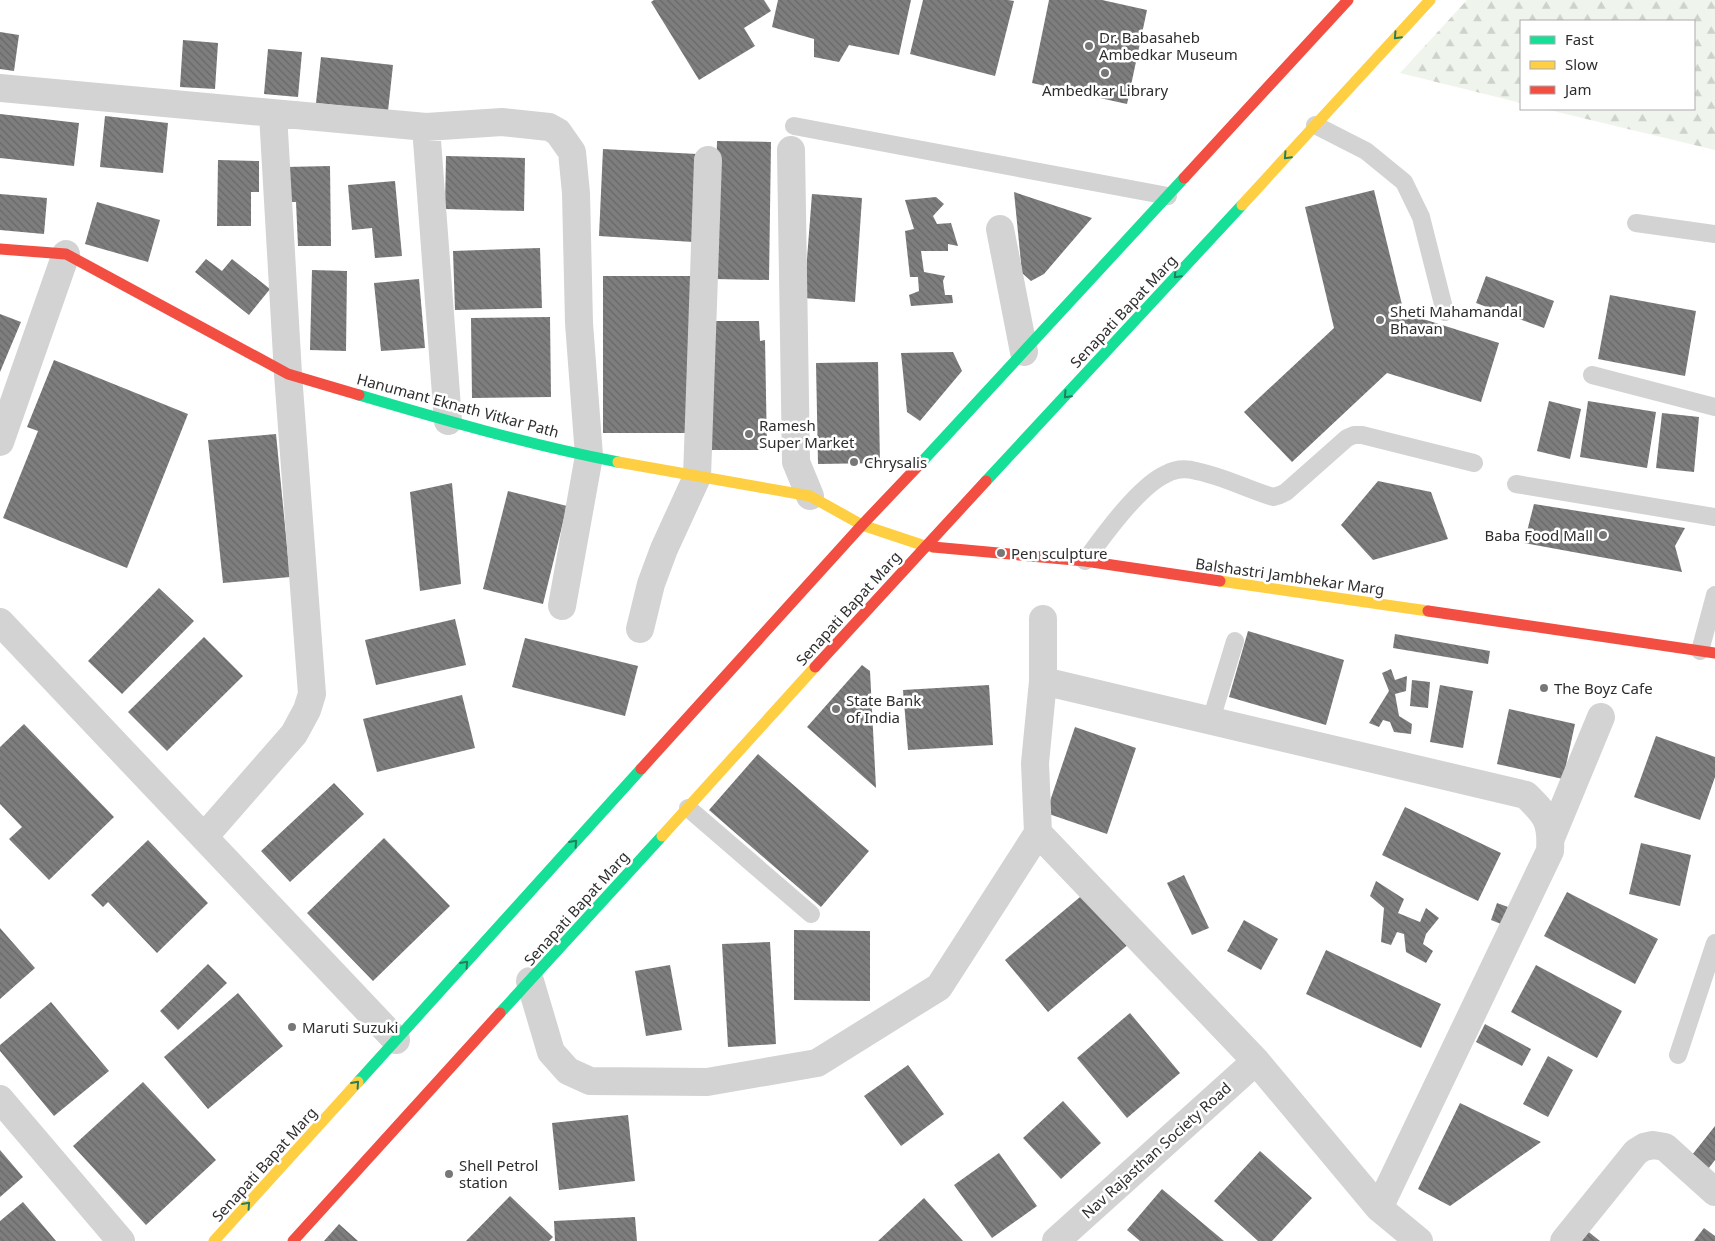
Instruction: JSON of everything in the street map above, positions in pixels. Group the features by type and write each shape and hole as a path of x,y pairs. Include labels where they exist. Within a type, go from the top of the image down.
{"main road":[{"name":"Senapati Bapat Marg","path":"214,1241 862,525 1348,0"},
{"name":"Senapati Bapat Marg","path":"293,1241 925,546 1032,433 1430,0"},
{"path":"0,249 66,254"},
{"name":"Hanumant Eknath Vitkar Path","path":"66,254 288,374 448,421 589,456 810,496 862,525"},
{"name":"Balshastri Jambhekar Marg","path":"862,525 925,546 1084,561 1708,652"}],"street":[{"path":"0,88 426,127 502,122 549,127 558,132 572,152 576,193 579,323 589,456 562,606"},
{"path":"204,837 294,734 307,710 312,694 288,374 273,114"},
{"path":"426,127 448,421"},
{"path":"793,138 796,462 810,496"},
{"path":"640,629 651,584 664,549 697,477 708,160"},
{"path":"1000,229 1024,352"},
{"path":"1,434 66,254"},
{"path":"530,981 551,1052 568,1071 590,1081 707,1082 817,1063 939,987 1038,833 1035,763 1043,681 1043,619"},
{"path":"0,622 396,1040"},
{"path":"1043,681 1526,795 1549,822 1550,851 1379,1208"},
{"path":"1551,838 1601,717"},
{"path":"1038,833 1256,1061 1379,1208 1419,1241"},
{"name":"Nav Rajasthan Society Road","path":"1056,1241 1256,1061"},
{"path":"0,1100 121,1241"},
{"path":"1564,1241 1636,1152 1644,1147 1653,1145 1665,1147 1715,1192"}],"lane":[{"path":"1315,125 1366,151 1404,182 1421,218 1445,312"},
{"path":"793,138 1168,196"},
{"path":"1636,223 1715,234"},
{"path":"1592,375 1715,407"},
{"path":"1084,561 1113,524 1148,485 1165,474 1180,469 1196,471 1273,497 1286,492 1347,438 1354,435 1362,435 1474,464"},
{"path":"1516,484 1715,517"},
{"path":"1708,652 1715,595"},
{"path":"1211,720 1235,641"},
{"path":"688,808 811,914"},
{"path":"1678,1055 1715,943"}],"green space":[{"path":"1467,0 1715,0 1715,150 1549,110 1695,110 1695,20 1520,20 1520,103 1400,73"}],"building":[{"path":"654,0 764,0 771,11 744,28 755,46 699,80 651,2"},
{"path":"778,0 911,0 899,55 849,45 839,62 814,57 814,39 772,27"},
{"path":"923,0 1014,1 995,76 910,54"},
{"name":"Dr. Babasaheb Ambedkar Museum","path":"1049,0 1102,0 1147,10 1127,104 1032,83"},
{"path":"0,32 19,35 14,71 0,69"},
{"path":"183,40 218,43 215,89 180,87"},
{"path":"268,49 302,52 298,97 264,94"},
{"path":"321,57 393,65 388,111 316,103"},
{"path":"0,114 79,123 74,166 0,158"},
{"path":"105,116 168,123 163,173 100,167"},
{"path":"717,141 771,142 769,280 714,279"},
{"path":"603,149 697,154 693,242 599,236"},
{"path":"446,156 525,158 524,211 445,209"},
{"path":"218,160 259,161 259,192 251,192 251,226 217,226"},
{"path":"330,166 331,246 298,246 296,202 287,202 286,167"},
{"path":"395,181 402,256 375,258 372,228 352,230 348,185"},
{"name":"Sheti Mahamandal Bhavan","path":"1374,190 1404,313 1499,343 1481,402 1387,373 1292,462 1244,412 1334,328 1305,207"},
{"path":"1014,192 1092,218 1044,274 1031,281 1022,273"},
{"path":"0,194 47,198 44,234 0,230"},
{"path":"812,194 862,198 855,302 804,298"},
{"path":"936,197 944,204 933,216 937,224 951,223 958,246 948,244 948,251 921,251 924,272 945,276 943,281 945,295 952,295 953,303 911,306 909,295 919,291 918,277 910,277 905,231 914,229 905,200"},
{"path":"97,202 160,220 148,262 85,244"},
{"path":"540,248 542,308 455,310 453,251"},
{"path":"206,259 222,271 232,259 270,289 249,315 195,272"},
{"path":"312,270 347,271 346,351 310,350"},
{"path":"603,276 691,276 692,433 603,433"},
{"path":"1486,276 1554,301 1544,328 1476,303"},
{"path":"419,279 425,348 381,351 374,283"},
{"path":"1610,295 1696,311 1685,376 1598,359"},
{"path":"0,314 21,322 0,372"},
{"path":"550,317 551,397 472,398 471,318"},
{"path":"706,321 759,321 760,341 765,340 767,450 708,450"},
{"path":"953,352 962,371 920,421 907,412 901,353"},
{"path":"54,360 188,414 127,568 3,518 38,431 27,427"},
{"path":"878,362 880,463 818,464 816,363"},
{"path":"1549,401 1581,409 1570,459 1537,451"},
{"path":"1588,401 1656,412 1647,468 1580,457"},
{"path":"1662,413 1699,417 1694,472 1656,468"},
{"path":"276,434 290,577 223,583 208,440"},
{"path":"1378,481 1431,492 1448,539 1373,560 1341,525"},
{"path":"452,483 461,584 420,591 410,492"},
{"path":"508,491 567,506 543,604 483,589"},
{"name":"Baba Food Mall","path":"1534,504 1685,528 1675,546 1682,572 1524,543"},
{"path":"159,588 194,621 122,694 88,661"},
{"path":"455,619 466,665 376,685 365,640"},
{"path":"1248,631 1344,660 1326,725 1229,697"},
{"path":"1395,634 1490,651 1488,664 1393,648"},
{"path":"204,637 243,676 167,751 128,712"},
{"path":"525,638 638,666 625,716 512,687"},
{"path":"862,665 870,671 876,788 807,727"},
{"path":"1391,669 1395,680 1407,676 1406,691 1395,694 1399,716 1412,724 1411,734 1394,732 1390,722 1383,720 1379,727 1369,723 1389,691 1382,673"},
{"path":"1412,680 1430,682 1428,708 1410,706"},
{"path":"989,685 993,745 908,750 903,690"},
{"path":"1440,685 1473,691 1463,748 1430,742"},
{"path":"462,695 475,748 377,772 363,719"},
{"path":"1509,709 1575,724 1563,779 1497,764"},
{"path":"24,724 114,817 49,880 9,839 22,827 0,804 0,747"},
{"path":"1075,727 1136,748 1107,834 1046,813"},
{"path":"1656,736 1715,757 1715,777 1700,820 1634,797"},
{"path":"758,754 869,851 821,907 709,810"},
{"path":"334,783 364,814 290,882 261,851"},
{"path":"1405,807 1501,853 1478,901 1382,855"},
{"path":"384,838 450,906 373,981 307,913"},
{"path":"148,840 208,903 157,953 108,902 103,907 91,895"},
{"path":"1641,843 1691,855 1680,906 1629,894"},
{"path":"1184,875 1209,928 1192,935 1167,883"},
{"path":"1376,881 1404,899 1398,913 1420,922 1426,908 1439,918 1426,934 1423,944 1433,951 1426,963 1406,952 1404,934 1397,932 1391,945 1381,942 1384,908 1370,896"},
{"path":"1086,892 1130,943 1048,1012 1005,960"},
{"path":"1567,892 1658,939 1635,984 1544,936"},
{"path":"1497,903 1508,907 1501,924 1491,920"},
{"path":"1244,920 1278,939 1261,970 1227,951"},
{"path":"0,928 35,968 0,999"},
{"path":"794,930 870,931 870,1001 794,1000"},
{"path":"770,942 776,1044 728,1047 722,944"},
{"path":"1326,950 1441,1004 1421,1048 1306,994"},
{"path":"208,964 227,983 178,1030 160,1011"},
{"path":"670,965 682,1030 646,1036 635,971"},
{"path":"1536,965 1622,1011 1597,1058 1511,1012"},
{"path":"238,993 283,1046 208,1109 164,1057"},
{"path":"51,1002 109,1071 54,1116 0,1051 0,1045"},
{"path":"1130,1013 1180,1073 1127,1118 1077,1058"},
{"path":"1485,1024 1531,1049 1522,1066 1476,1042"},
{"path":"1548,1056 1573,1070 1548,1117 1523,1104"},
{"path":"908,1065 944,1114 901,1146 864,1096"},
{"path":"143,1082 216,1160 146,1225 73,1146"},
{"path":"1063,1101 1101,1143 1061,1179 1023,1138"},
{"path":"1460,1103 1541,1142 1450,1206 1418,1189"},
{"path":"628,1115 635,1181 559,1190 552,1123"},
{"path":"1715,1126 1715,1160 1705,1173 1688,1160"},
{"path":"0,1150 23,1177 0,1197"},
{"path":"1260,1151 1312,1198 1272,1241 1258,1241 1214,1201"},
{"path":"999,1153 1037,1206 992,1238 954,1185"},
{"path":"1162,1189 1224,1241 1140,1241 1127,1230"},
{"path":"510,1196 553,1237 549,1241 466,1241"},
{"path":"924,1198 963,1241 878,1241"},
{"path":"23,1202 56,1241 0,1241 0,1221"},
{"path":"635,1217 637,1241 555,1241 554,1221"},
{"path":"339,1224 358,1241 324,1241"},
{"path":"1704,1228 1715,1236 1715,1241 1694,1241"},
{"path":"1585,1229 1600,1241 1575,1241"}],"traffic: fast":[{"path":"919,465 1184,178"},
{"path":"986,481 1242,205"},
{"path":"359,395 520,440 618,462"},
{"path":"358,1082 641,769"},
{"path":"500,1013 662,836"}],"traffic: slow":[{"path":"1242,205 1430,0"},
{"path":"618,462 810,496 862,525 933,547"},
{"path":"1220,581 1428,611"},
{"path":"662,836 815,667"},
{"path":"214,1241 358,1082"}],"traffic: jam":[{"path":"1184,178 1348,0"},
{"path":"0,249 66,254 288,374 359,395"},
{"path":"641,769 862,525 919,465"},
{"path":"815,667 986,481"},
{"path":"933,547 1085,561 1220,581"},
{"path":"1428,611 1715,653"},
{"path":"293,1241 500,1013"}],"place":[{"name":"Dr. Babasaheb Ambedkar Museum","path":"1089,46"},
{"name":"Ambedkar Library","path":"1105,73"},
{"name":"Sheti Mahamandal Bhavan","path":"1380,320"},
{"name":"Ramesh Super Market","path":"749,434"},
{"name":"Chrysalis","path":"854,462"},
{"name":"Baba Food Mall","path":"1603,535"},
{"name":"Pen sculpture","path":"1001,553"},
{"name":"The Boyz Cafe","path":"1544,688"},
{"name":"State Bank of India","path":"836,709"},
{"name":"Maruti Suzuki","path":"292,1027"},
{"name":"Shell Petrol station","path":"449,1174"}]}
